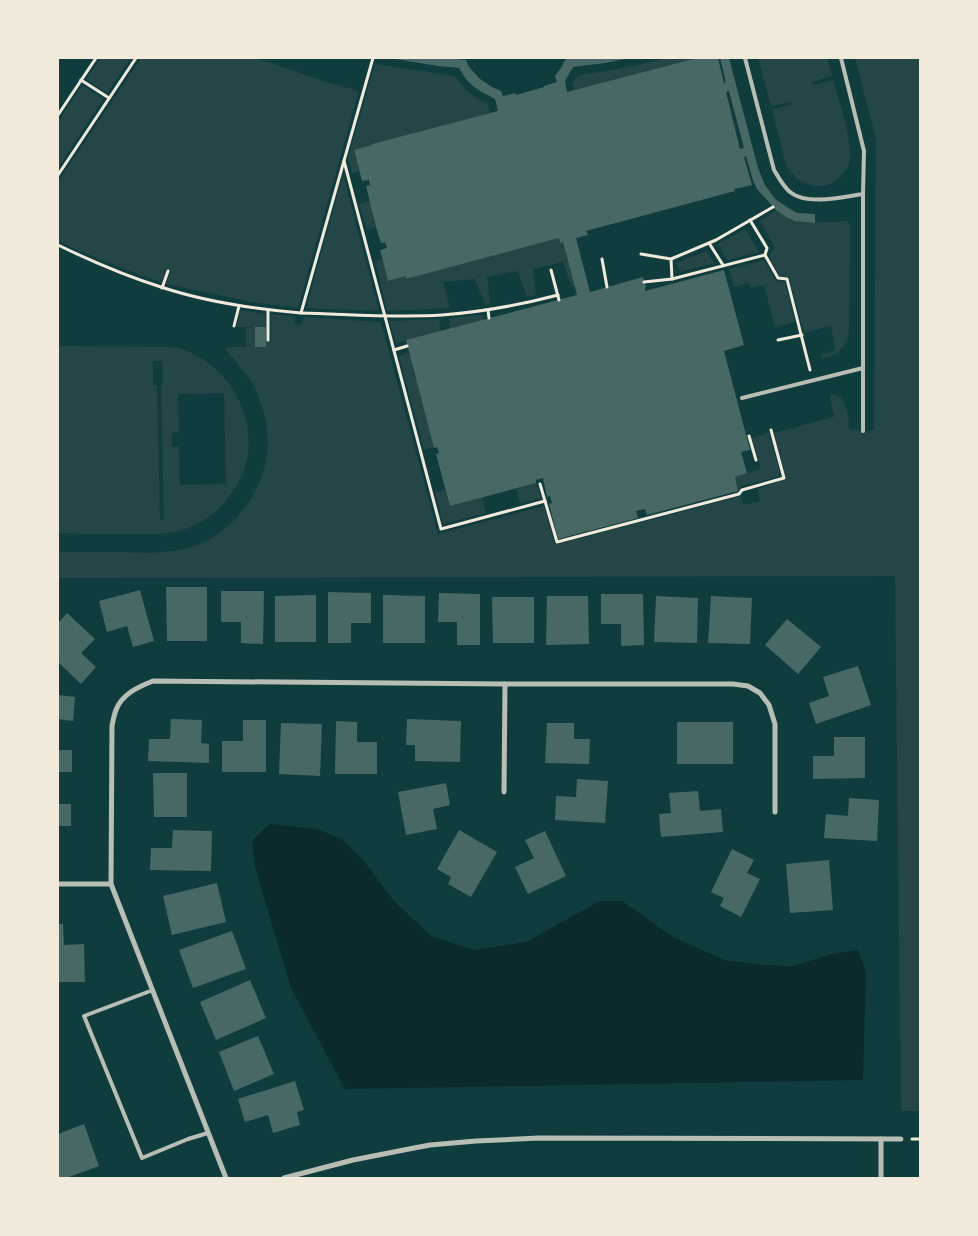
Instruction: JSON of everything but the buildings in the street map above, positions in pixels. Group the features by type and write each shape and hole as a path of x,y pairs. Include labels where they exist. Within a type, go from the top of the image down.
{"street":[{"path":"226,1178 111,884 112,726 116,709 124,697 138,687 153,681 733,684 748,686 760,693 770,705 775,724 775,812"},
{"path":"504,792 505,684"},
{"path":"58,884 111,884"},
{"path":"284,1178 353,1160 414,1148 476,1141 538,1138 901,1139"},
{"path":"881,1139 881,1178"}],"lane":[{"path":"745,58 774,170 782,184 792,194 816,200 863,194"},
{"path":"841,58 864,151 863,431"},
{"path":"742,398 863,368"},
{"path":"153,990 84,1016 142,1158 208,1133"}],"path":[{"path":"58,115 96,58"},
{"path":"58,175 136,58"},
{"path":"301,313 373,58"},
{"path":"81,80 109,98"},
{"path":"344,160 441,529 545,502"},
{"path":"641,254 671,259 709,243 773,207"},
{"path":"750,220 767,248 764,255"},
{"path":"709,243 722,265"},
{"path":"58,245 86,259 162,288 239,306 301,313 385,316 441,315 488,310 558,297 551,270"},
{"path":"644,282 672,279 764,255"},
{"path":"764,255 778,278 787,279 812,381"},
{"path":"671,259 672,279"},
{"path":"602,260 607,287"},
{"path":"162,288 168,271"},
{"path":"234,326 239,306"},
{"path":"268,310 268,340"},
{"path":"488,310 489,318"},
{"path":"778,340 802,335"},
{"path":"394,350 407,346"},
{"path":"540,484 556,542 739,494 742,490 784,478 771,430"},
{"path":"750,436 756,460"}],"shaded area":[{"path":"101,58 131,58 107,93 86,79"},
{"path":"141,58 257,58 320,80 359,91 298,308 251,302 166,284 171,271 166,269 161,282 109,263 58,241 58,182"},
{"path":"666,58 697,58 575,90 572,83 578,75"},
{"path":"758,58 827,58 832,76 812,82 813,85 833,80 845,122 850,155 849,163 845,172 836,181 823,186 807,184 795,176 786,165 772,109 791,105 791,102 771,106"},
{"path":"855,58 919,58 920,1111 901,1111 895,576 58,578 58,552 151,553 188,548 210,539 222,531 238,516 251,499 263,473 268,446 265,418 259,397 244,372 226,350 230,347 246,347 246,327 237,327 240,310 265,314 266,327 255,327 266,341 271,340 271,314 296,317 294,324 301,325 304,317 381,322 438,534 544,506 555,545 741,496 743,505 760,501 757,489 787,479 774,433 834,417 831,394 841,398 844,402 848,413 849,429 869,431 874,429 876,139"},
{"path":"375,64 455,76 470,93 488,104 490,113 354,150 359,172 352,173 348,158"},
{"path":"82,85 103,99 58,168 58,122"},
{"path":"343,174 379,311 306,308"},
{"path":"370,201 376,227 367,230 359,204"},
{"path":"776,210 792,219 801,221 848,221 850,226 849,333 843,347 827,358 822,359 821,355 834,351 835,347 831,326 804,333 789,277 780,276 769,258 774,246 760,221"},
{"path":"745,229 759,252 727,260 718,244"},
{"path":"559,238 560,243 563,242 575,287 572,287 563,262 533,269 536,295 527,297 518,271 487,277 490,304 485,305 475,279 443,282 450,308 387,311 375,261 382,259 388,281 406,276 406,279"},
{"path":"707,251 714,263 680,272 676,263"},
{"path":"764,260 776,281 785,282 795,322 775,327 764,285 750,288 749,283 734,287 729,269"},
{"path":"483,315 484,320 450,329 449,318"},
{"path":"439,319 441,331 396,343 389,321"},
{"path":"58,346 177,348 185,350 205,361 222,375 235,392 244,411 248,432 248,453 242,474 231,494 219,508 193,526 167,533 58,533","holes":["153,361 162,361 164,520 160,520 157,385 153,385","224,393 226,484 180,485 179,447 172,447 172,433 179,432 178,394"]},
{"path":"409,353 434,447 424,450 399,356"},
{"path":"769,433 781,476 740,487 738,491 735,477 761,469 752,438"},
{"path":"536,483 541,498 520,504 516,489"},
{"path":"445,490 450,506 482,497 486,513 443,524 435,492"},
{"path":"270,824 317,829 342,839 363,860 393,900 431,936 474,950 526,942 600,901 622,901 673,937 724,960 763,965 793,966 832,954 858,950 866,972 863,1080 345,1089 291,988 255,867 252,840"}]}
